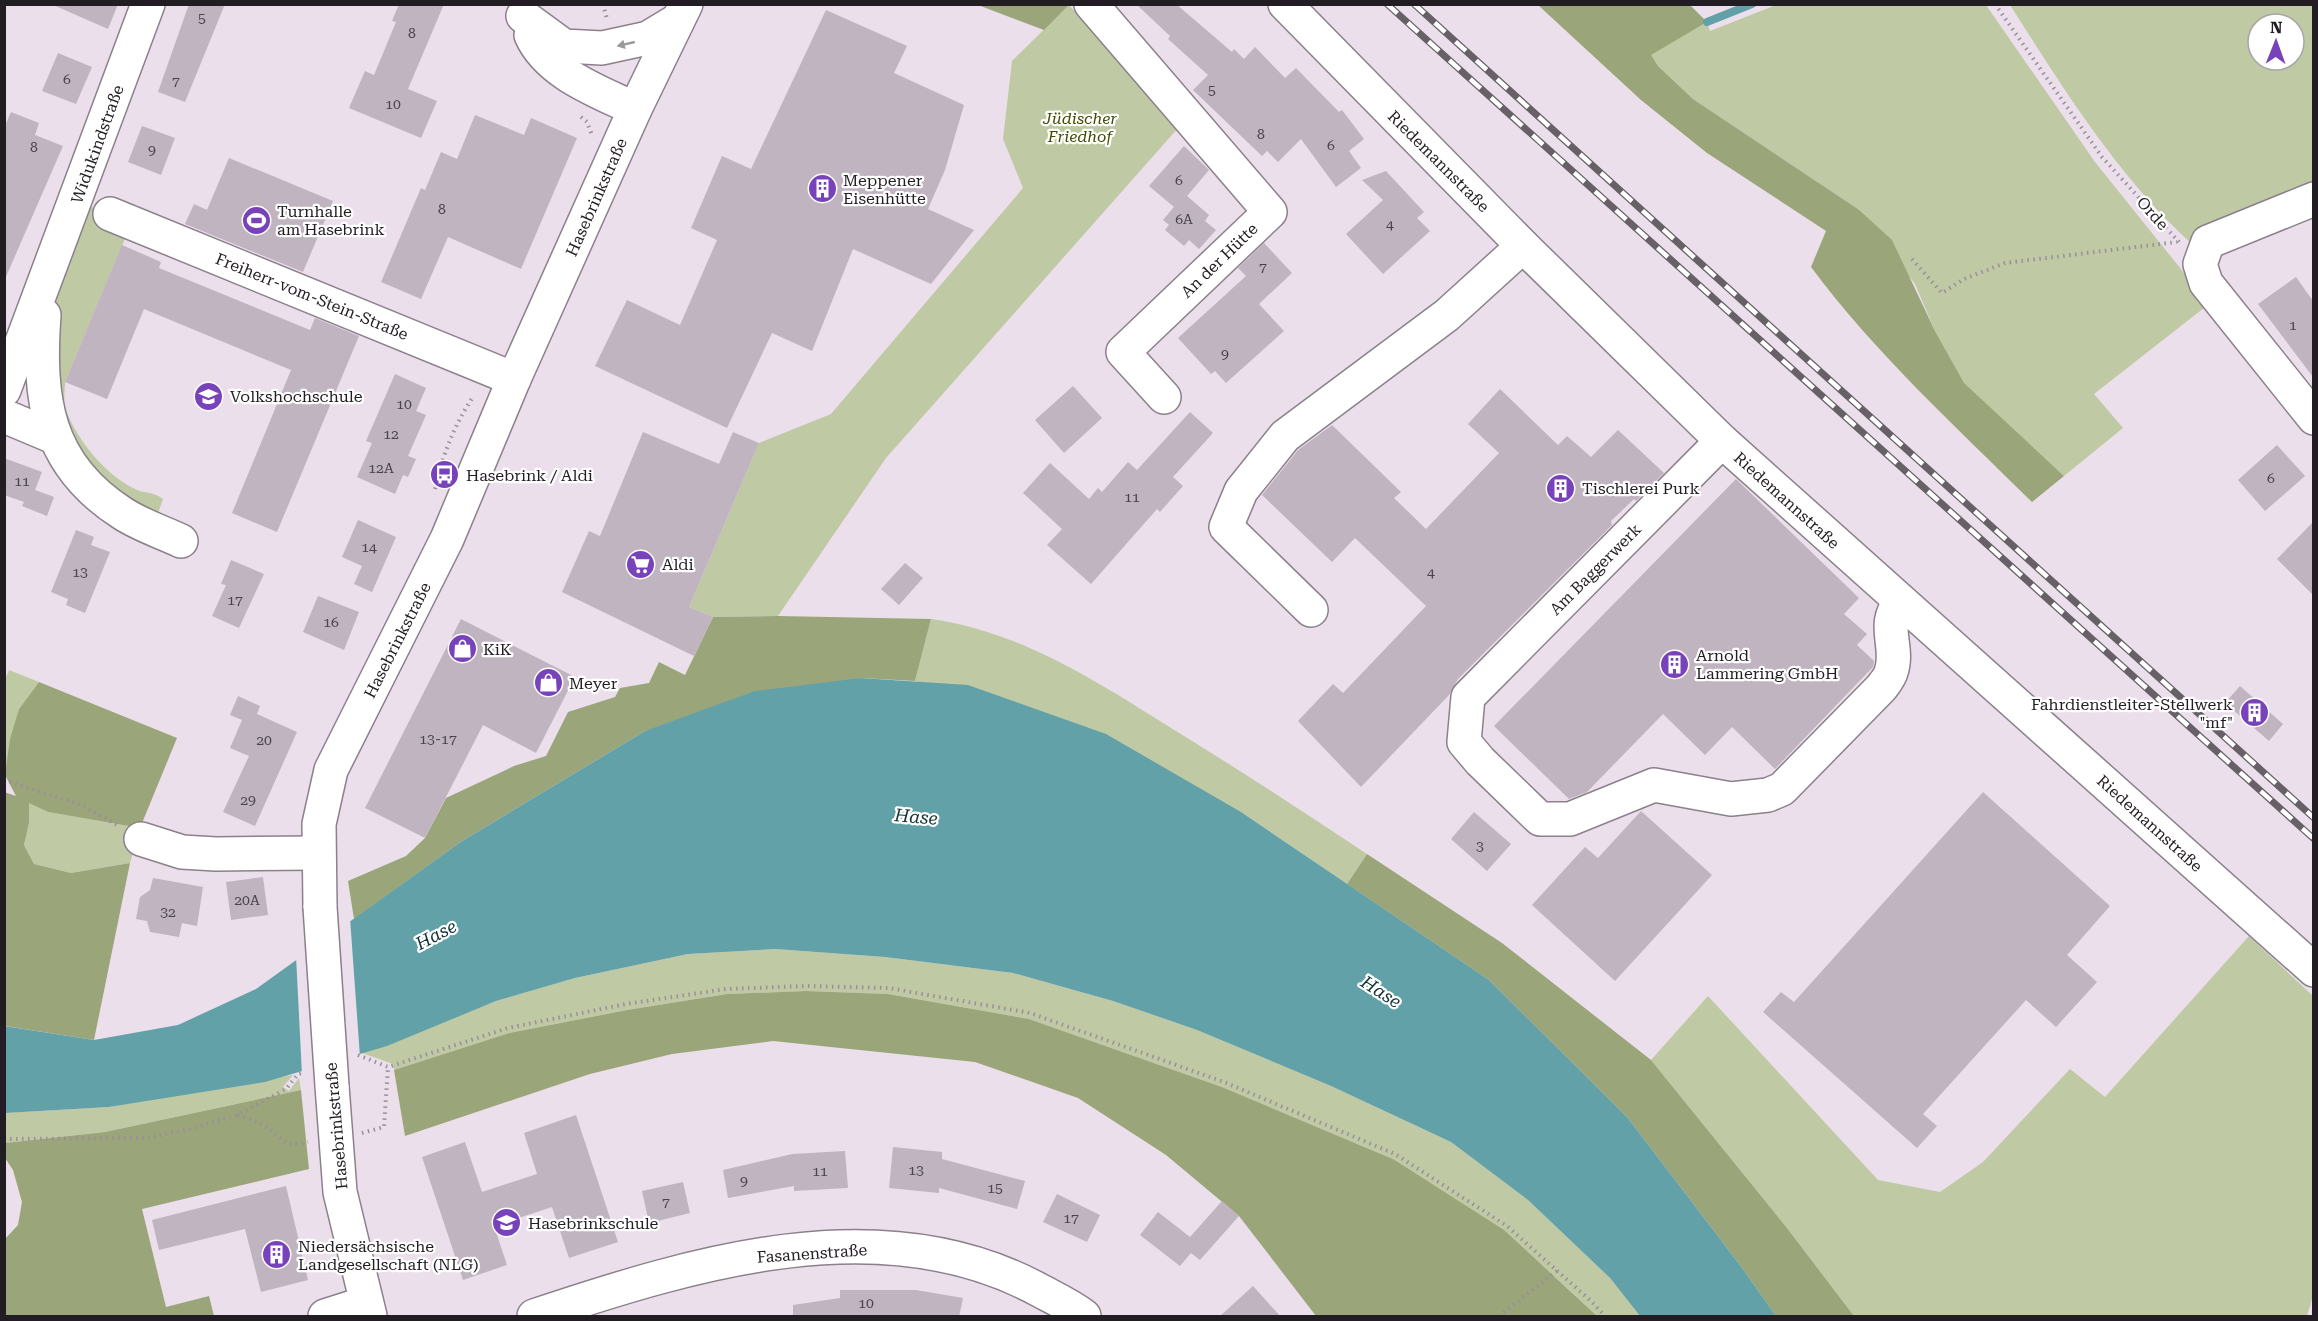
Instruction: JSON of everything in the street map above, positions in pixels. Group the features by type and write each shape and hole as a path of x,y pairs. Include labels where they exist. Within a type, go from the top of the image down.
{"street":[{"name":"Widukindstraße","path":"4,390 46,283 148,4"},
{"name":"An der Hütte","path":"1091,4 1270,212 1123,352 1164,397"},
{"name":"Riedemannstraße","path":"1285,4 1523,246 1722,441 2313,970"},
{"path":"521,10 564,46 602,48 648,38 682,12"},
{"path":"521,10 535,45 566,74 635,109"},
{"name":"Hasebrinkstraße","path":"368,1310 340,1192 317,853 322,803 331,770 447,539 514,379 635,109 682,12"},
{"path":"2313,199 2208,242 2189,253 2206,283 2313,418"},
{"name":"Freiherr-vom-Stein-Straße","path":"110,214 514,379"},
{"path":"1311,610 1226,527 1241,491 1285,436 1447,315 1523,246"},
{"name":"Widukindstraße","path":"46,283 41,357 46,414 54,437 67,462 93,492 123,514 181,541"},
{"path":"4,416 54,437"},
{"name":"Am Baggerwerk","path":"1722,441 1468,697 1464,742 1480,761 1540,819 1570,819 1654,785 1731,799 1768,795 1782,789 1881,688 1892,671 1890,624 1893,611 1901,602"},
{"path":"141,840 182,852 205,854 317,853"},
{"name":"Fasanenstraße","path":"534,1317 654,1277 703,1265 761,1254 867,1248 930,1252 973,1261 1019,1279 1084,1317"},
{"path":"325,1317 368,1310"}],"path":[{"path":"603,4 607,18"},
{"name":"Orde","path":"1995,4 2096,149 2189,253"},
{"path":"1912,259 1942,293 1964,279 2005,263 2189,253"},
{"path":"4,780 82,805 141,840"},
{"path":"378,1062 388,1067 508,1028 626,1004 726,989 806,986 889,988 1030,1013 1224,1082 1395,1154 1507,1226 1605,1317"},
{"path":"362,1133 384,1127 388,1067"},
{"path":"4,1139 146,1138 237,1115 286,1089"},
{"path":"237,1115 267,1127 280,1140 294,1146 306,1143"},
{"path":"1499,1317 1557,1271"}],"green space":[{"path":"1069,4 1044,30 978,5"},
{"name":"Jüdischer Friedhof","path":"1069,5 1179,127 886,458 778,616 713,617 689,607 759,443 831,414 1023,188 1003,139 1012,61"},
{"path":"1538,5 1690,5 1707,22 1651,55 1658,66 1693,99 1858,209 1892,240 1935,331 1964,383 2064,476 2032,502 1889,359 1811,267 1826,231 1707,153 1641,100"},
{"path":"1776,5 1986,5 2095,162 2209,304 2094,394 2123,428 2064,476 1964,384 1935,331 1915,284 1858,209 1693,99 1658,66 1650,55 1707,22 1710,31"},
{"path":"2010,5 2313,5 2313,191 2192,244 2140,190 2071,99"},
{"path":"84,204 132,222 65,382 65,407 77,433 102,465 133,488 163,499 157,516 129,504 69,446 50,350 57,289"},
{"path":"713,617 931,619 915,681 861,678 645,731 462,841 354,919 348,881 406,856 425,838 446,798 514,766 546,756 568,712 615,697 620,688 649,683 659,662 685,675"},
{"path":"931,619 997,635 1029,647 1089,678 1224,761 1367,854 1347,884 1241,812 915,681"},
{"path":"9,670 39,682 19,709 5,773 4,682"},
{"path":"39,682 177,738 140,828 48,812 29,803 29,823 24,845 34,864 71,873 130,863 94,1040 5,1026 4,792 16,796 5,775 10,739 19,709"},
{"path":"29,802 48,812 140,828 130,863 71,873 34,864 24,845 29,823"},
{"path":"1367,854 1502,943 1651,1060 1787,1228 1854,1316 1776,1316 1627,1117 1489,980 1347,884"},
{"path":"2249,936 2313,996 2314,1292 2307,1316 1854,1316 1787,1228 1651,1060 1708,996 1878,1180 1940,1192 1983,1162 2070,1069 2105,1097"},
{"path":"775,949 885,957 1013,973 1113,1001 1197,1030 1331,1086 1451,1142 1528,1200 1610,1278 1640,1316 1597,1316 1553,1275 1393,1159 1222,1087 1029,1019 888,994 806,991 727,994 627,1010 509,1033 394,1070 393,1064 362,1053 496,1001 575,978 688,954"},
{"path":"806,991 888,994 1029,1019 1222,1087 1393,1159 1504,1230 1597,1316 1316,1316 1239,1216 1166,1155 1078,1098 975,1062 773,1041 672,1054 590,1074 405,1136 394,1070 509,1033 627,1010 727,994"},
{"path":"293,1075 283,1087 289,1091 299,1078 301,1090 105,1132 5,1143 4,1113 109,1107"},
{"path":"301,1090 309,1169 142,1209 166,1307 209,1296 214,1316 5,1316 5,1239 18,1225 22,1202 13,1170 5,1158 5,1143 105,1132"}],"water":[{"name":"Hase","path":"861,678 968,685 1106,734 1241,812 1489,980 1627,1117 1776,1316 1640,1316 1610,1278 1528,1200 1451,1142 1331,1086 1197,1030 1113,1001 1013,973 885,957 775,949 688,954 575,978 496,1001 387,1046 265,1082 109,1107 5,1113 4,1026 94,1040 178,1025 256,989 462,841 645,731 755,691"}],"pier":[{"path":"350,918 360,1057 302,1075 296,956"}],"building":[{"path":"51,4 118,4 108,29"},
{"path":"189,4 225,4 185,102 158,92"},
{"path":"399,4 444,4 408,89 437,101 421,138 349,108 365,71 374,75 396,22 392,21"},
{"path":"1136,4 1176,4 1232,52 1234,49 1244,59 1255,47 1285,78 1296,68 1339,112 1342,110 1364,139 1349,151 1361,168 1336,187 1301,139 1278,162 1267,151 1262,156 1193,90 1208,75 1168,39 1170,36"},
{"name":"Meppener Eisenhütte","path":"826,10 907,46 894,73 964,105 945,170 928,209 974,230 931,284 853,249 812,351 772,333 727,428 595,366 627,300 680,325 717,240 691,228 722,156 751,169"},
{"path":"58,53 92,67 76,104 42,91"},
{"path":"11,112 39,123 35,135 63,146 5,279 4,128"},
{"path":"475,115 524,135 531,118 577,138 521,269 448,237 421,299 381,282 421,188 425,190 441,152 457,159"},
{"path":"142,126 175,138 161,175 128,162"},
{"path":"1184,146 1209,170 1187,196 1209,215 1205,221 1216,230 1199,249 1189,240 1184,246 1165,230 1169,225 1163,220 1174,207 1149,186"},
{"name":"Turnhalle am Hasebrink","path":"229,158 333,201 303,272 185,224 194,204 207,210"},
{"path":"1386,171 1424,212 1417,218 1430,231 1383,274 1346,234 1383,200 1362,180"},
{"path":"1264,243 1292,273 1259,304 1284,331 1226,383 1215,371 1211,374 1178,338 1246,276 1238,268"},
{"path":"122,245 161,262 159,268 310,330 315,318 359,336 277,532 232,513 291,370 144,309 107,399 65,382"},
{"path":"2296,277 2313,301 2313,377 2258,304"},
{"path":"395,374 426,388 416,411 426,415 408,456 416,459 408,477 403,475 395,494 357,477 372,443 366,441"},
{"path":"1073,386 1102,418 1064,453 1035,420"},
{"path":"1500,389 1558,445 1567,436 1591,457 1618,430 1664,473 1636,501 1634,499 1611,521 1612,525 1458,679 1449,695 1361,787 1298,721 1333,684 1343,693 1426,606 1355,538 1332,562 1262,495 1298,450 1332,425 1401,492 1394,498 1426,529 1499,453 1468,424"},
{"path":"1190,412 1213,433 1173,477 1183,486 1160,512 1157,509 1091,584 1047,545 1062,529 1023,493 1050,463 1089,499 1098,488 1102,492 1128,462 1137,470"},
{"name":"Aldi","path":"643,432 719,464 733,432 759,443 689,607 713,617 694,656 562,592 589,531 600,536"},
{"path":"2277,445 2305,476 2265,511 2238,480"},
{"path":"4,458 42,472 35,490 54,497 47,516 22,506 24,502 4,495"},
{"name":"Arnold Lammering GmbH","path":"1736,479 1859,598 1844,614 1867,634 1857,645 1874,661 1873,667 1775,769 1732,727 1705,755 1663,714 1587,792 1569,799 1494,726"},
{"path":"358,520 396,537 372,592 354,584 362,566 342,557"},
{"path":"2313,522 2313,595 2277,559"},
{"path":"76,530 94,537 91,545 110,552 85,613 66,605 68,599 51,592"},
{"path":"231,560 264,574 239,628 212,616 226,585 221,584"},
{"path":"905,563 923,578 899,605 881,589"},
{"path":"318,596 359,612 344,650 303,632"},
{"path":"461,619 575,677 536,753 483,725 425,838 365,808"},
{"name":"Fahrdienstleiter-Stellwerk \"mf\"","path":"2240,686 2283,724 2269,741 2225,703"},
{"path":"238,696 260,706 257,714 297,732 255,826 223,812 249,756 230,748 242,720 230,715"},
{"path":"1983,792 2110,906 2067,955 2097,982 2056,1027 2026,1000 1923,1114 1937,1126 1917,1148 1763,1012 1781,992 1794,1002"},
{"path":"1641,811 1712,875 1615,981 1532,905 1585,847 1598,858"},
{"path":"1474,812 1511,844 1487,871 1451,839"},
{"path":"263,877 268,915 231,920 226,882"},
{"path":"153,878 203,887 197,926 182,923 179,937 150,932 147,921 136,919 140,897 150,890"},
{"path":"576,1115 618,1242 569,1258 552,1207 494,1226 507,1265 463,1280 422,1157 465,1142 482,1192 537,1174 524,1133"},
{"path":"893,1147 942,1152 942,1159 1025,1181 1017,1209 939,1188 939,1193 889,1188"},
{"path":"845,1151 848,1188 794,1191 794,1186 728,1198 723,1170 792,1154"},
{"path":"683,1182 690,1213 649,1223 642,1191"},
{"name":"Niedersächsische Landgesellschaft (NLG)","path":"286,1186 308,1280 261,1292 245,1229 159,1250 152,1220"},
{"path":"1057,1194 1100,1215 1087,1242 1043,1222"},
{"path":"1222,1201 1239,1216 1200,1260 1191,1253 1180,1266 1140,1235 1158,1212 1190,1237"},
{"path":"1253,1286 1281,1317 1219,1317"},
{"path":"840,1290 916,1290 963,1298 959,1317 793,1317 793,1305 840,1298"}],"waterway":[{"path":"1707,22 1752,4"}],"railway":[{"path":"1387,4 2314,839"},
{"path":"1414,4 2314,818"}],"place":[{"name":"Meppener Eisenhütte","path":"822,189"},
{"name":"Turnhalle am Hasebrink","path":"256,220"},
{"name":"Volkshochschule","path":"209,396"},
{"name":"Hasebrink / Aldi","path":"445,475"},
{"name":"Tischlerei Purk","path":"1561,488"},
{"name":"Aldi","path":"641,564"},
{"name":"KiK","path":"462,649"},
{"name":"Arnold Lammering GmbH","path":"1675,664"},
{"name":"Meyer","path":"548,683"},
{"name":"Fahrdienstleiter-Stellwerk \"mf\"","path":"2254,713"},
{"name":"Hasebrinkschule","path":"507,1223"},
{"name":"Niedersächsische Landgesellschaft (NLG)","path":"277,1255"}]}
